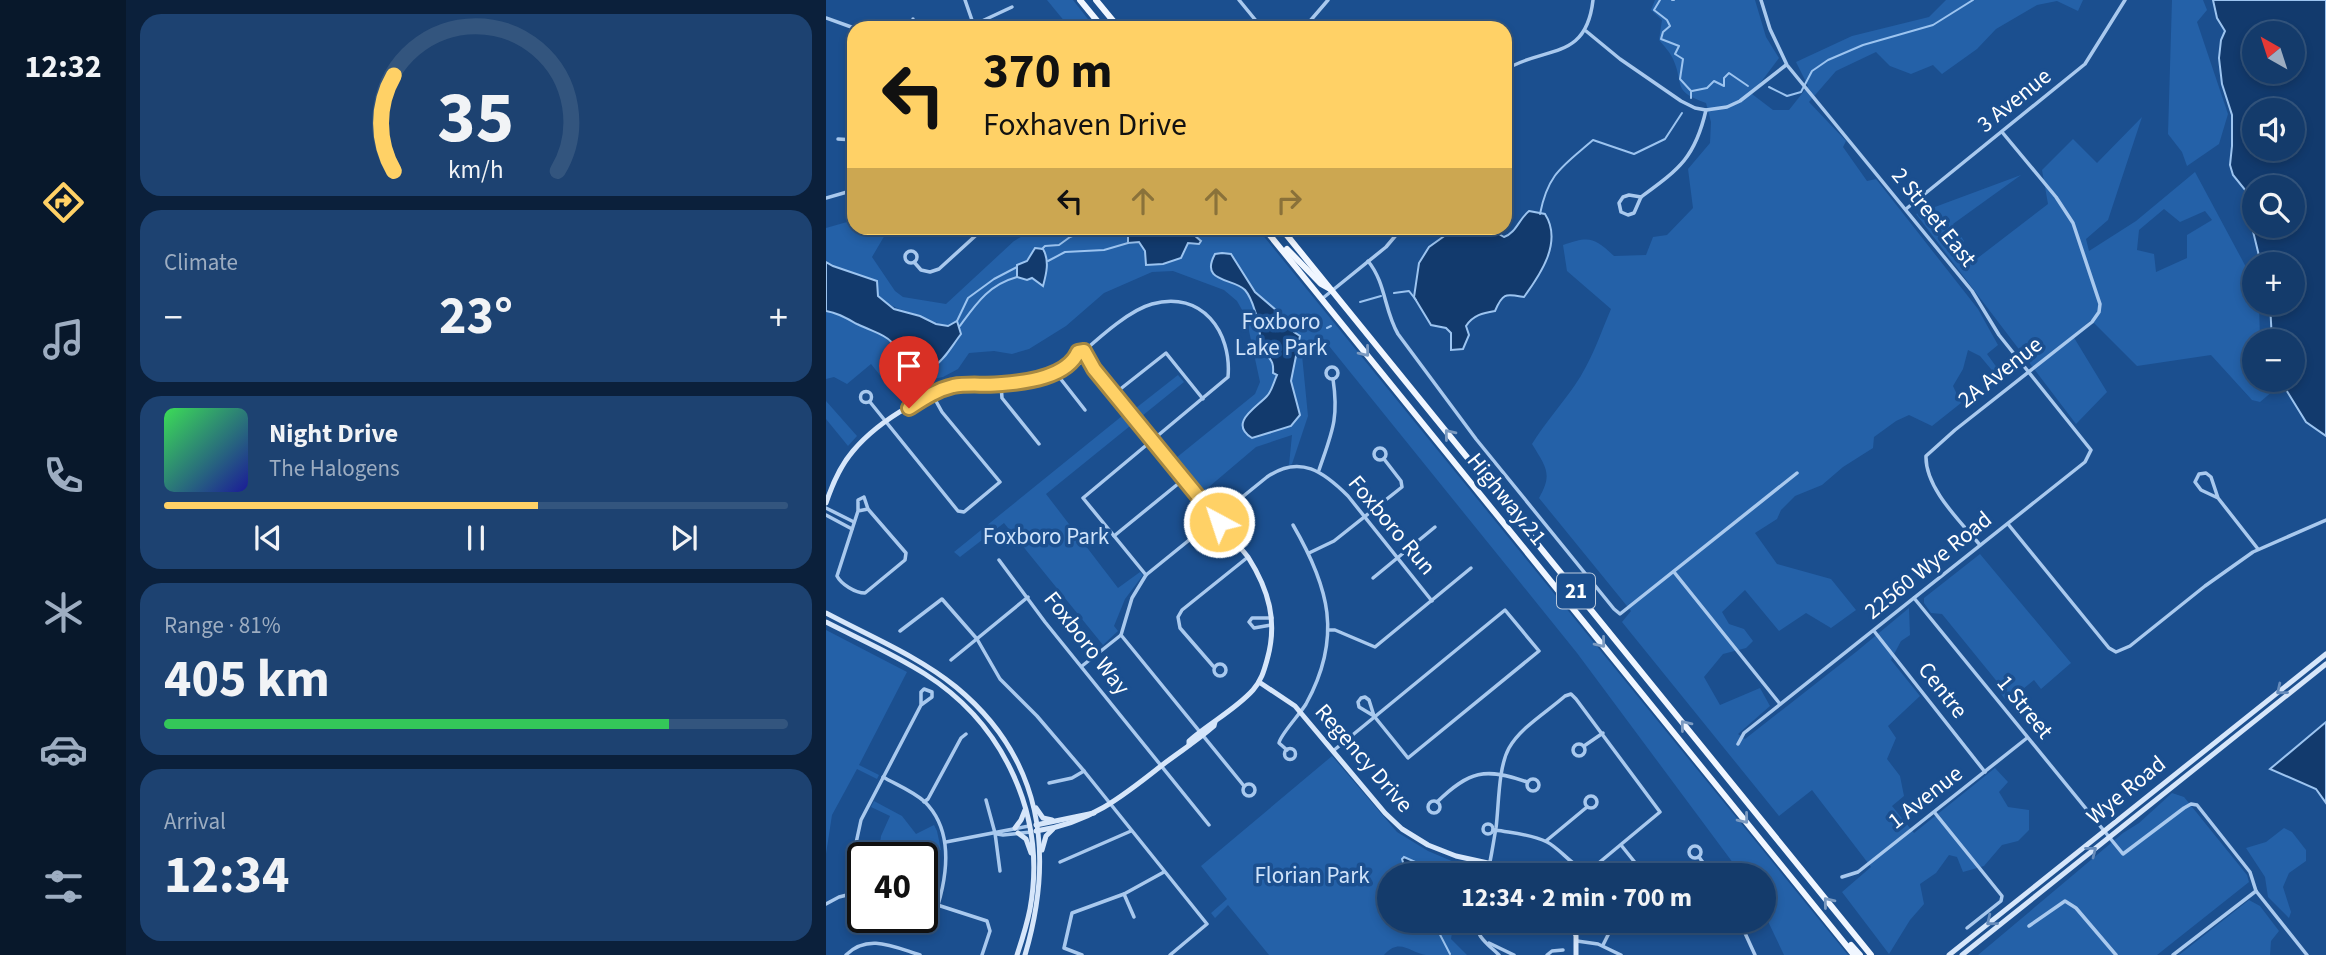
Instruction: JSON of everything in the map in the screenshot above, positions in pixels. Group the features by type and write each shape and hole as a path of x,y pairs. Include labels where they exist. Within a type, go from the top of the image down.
{"main road":[{"path":"1080,0 1097,21"},
{"path":"1096,0 1112,21"},
{"name":"Highway 21","path":"1270,235 1854,955"},
{"path":"1271,235 1321,284 1333,290"},
{"name":"Highway 21","path":"1287,235 1871,955"},
{"path":"826,505 831,487 846,460 862,441 932,393 965,384 1001,385 1064,372 1083,357 1248,557 1265,586 1272,621 1271,647 1257,681 1243,698 1189,741 1189,745 1109,804 1087,818 1030,829"},
{"path":"826,613 942,676 987,718 1011,751 1038,828 1041,860"},
{"path":"826,622 926,674 967,707 1003,753 1029,803 1043,818 1055,824"},
{"name":"Wye Road","path":"1949,955 2326,653"},
{"name":"Wye Road","path":"1962,955 2326,664"},
{"name":"Regency Drive","path":"1257,681 1301,712 1385,813 1402,829 1428,845 1456,856 1486,863"},
{"path":"1017,955 1030,909 1033,863 1029,803"},
{"path":"1029,803 1016,831 1027,841 1033,863"},
{"path":"1025,955 1037,911 1044,841 1055,824"},
{"path":"1834,930 1860,955"},
{"path":"1575,933 1576,955"}],"street":[{"path":"965,0 972,21"},
{"path":"1239,0 1256,21"},
{"path":"1310,21 1328,0"},
{"path":"1512,66 1557,52 1586,31 1593,0"},
{"name":"2 Street East","path":"1761,0 1770,29 1787,65 1972,292 1999,335 2091,450"},
{"name":"3 Avenue","path":"1905,209 2085,64 2125,0"},
{"path":"984,21 1012,7"},
{"path":"826,18 847,26"},
{"path":"1586,31 1620,60 1681,102 1706,110 1727,107 1740,100 1787,65"},
{"path":"1641,197 1623,197 1619,204 1621,212 1634,214 1641,197 1685,162 1701,133 1706,110"},
{"name":"2A Avenue","path":"1980,545 1930,482 1926,470 1926,456 1937,444 2092,322 2099,312 2100,304 2073,223 2056,197 2002,132"},
{"path":"838,139 847,140"},
{"path":"826,198 847,192"},
{"path":"914,262 920,270 930,272 939,269 976,235"},
{"path":"1322,299 1386,247 1396,235"},
{"path":"1368,261 1381,281 1389,318 1398,334 1476,439 1620,614 1797,473"},
{"path":"1082,666 1121,635 1132,598 1146,575 1083,498 1225,381 1229,372 1222,333 1207,313 1184,304 1154,303 1132,313 1094,343 1083,357"},
{"path":"1114,394 1166,353 1203,399"},
{"path":"1057,372 1085,410"},
{"path":"1319,470 1336,418 1333,379"},
{"path":"1001,385 1002,398 1039,444"},
{"path":"870,402 958,511 964,512 1000,482 943,412 932,393"},
{"name":"22560 Wye Road","path":"1738,744 1744,733 2085,462 2091,450"},
{"path":"1309,553 1334,541 1402,487 1401,481 1384,459"},
{"name":"Foxboro Run","path":"1146,575 1215,517 1276,471 1298,467 1319,470 1348,496 1432,601"},
{"path":"2218,498 2198,487 2195,482 2199,474 2206,473 2211,477 2218,498 2258,549"},
{"path":"1114,536 1184,479"},
{"path":"864,497 869,509 906,553 905,560 861,594 842,583 836,576 854,522 858,500 864,497"},
{"path":"826,505 854,522"},
{"path":"858,511 869,509"},
{"path":"826,515 852,529"},
{"path":"2008,524 2113,651 2120,652 2258,549 2326,520"},
{"path":"1287,750 1279,743 1280,738 1301,712 1322,668 1328,629 1321,583 1309,553 1293,525"},
{"path":"1373,578 1435,527"},
{"path":"1213,666 1180,628 1178,617 1182,610 1248,557"},
{"path":"999,560 1028,597"},
{"path":"1328,629 1376,647 1471,568"},
{"path":"1674,572 1780,704"},
{"name":"Foxboro Way","path":"951,660 1028,597 1209,825"},
{"name":"1 Street","path":"1914,598 2109,837"},
{"path":"900,631 942,599 977,639 1000,678 1084,771 1207,924 1170,955"},
{"path":"1333,751 1374,716 1505,610 1539,651 1408,758 1374,716 1359,707 1361,698 1369,700 1374,716"},
{"path":"1252,618 1272,621 1254,628 1249,624 1252,618"},
{"name":"Centre","path":"1874,631 1985,772"},
{"path":"1121,635 1244,786"},
{"path":"855,842 861,820 921,705 932,697 932,692 924,689 921,692 921,705"},
{"path":"1490,863 1494,830 1502,776 1502,766 1510,747 1523,731 1565,696 1574,696 1660,809 1658,816 1589,871 1546,841 1494,830"},
{"path":"1584,746 1603,733"},
{"path":"924,802 961,738 966,734"},
{"name":"1 Avenue","path":"1842,877 1858,872 2027,738"},
{"path":"1049,783 1072,778 1084,771"},
{"path":"1437,802 1470,776 1483,773 1527,782"},
{"path":"883,778 924,802 940,827 946,842 946,870 938,905 987,921 990,931 982,955"},
{"path":"986,800 995,834 1000,871"},
{"path":"2109,837 2123,854 2137,846 2183,808 2191,804 2197,805 2250,872 2256,891 2307,955"},
{"path":"1546,841 1587,807"},
{"path":"1934,813 2002,896 2001,901 1967,928"},
{"path":"946,842 1030,829"},
{"path":"1060,862 1131,831"},
{"path":"1621,845 1635,863"},
{"path":"1699,857 1703,863"},
{"path":"1082,955 1064,948 1072,913 1124,894 1164,872"},
{"path":"2172,955 2256,891"},
{"path":"1124,894 1134,917"},
{"path":"826,904 847,895"},
{"path":"2029,926 2065,901 2076,908 2116,955"},
{"path":"1478,933 1499,955"},
{"path":"1603,946 1609,933"},
{"path":"1745,933 1755,955"},
{"path":"1577,941 1603,946 1620,955"},
{"path":"846,955 856,947 871,942 883,943 920,955"},
{"path":"1487,943 1514,955"},
{"path":"1547,955 1552,951 1563,950"}],"green space":[{"path":"1047,0 1073,0 1090,21 1064,21"},
{"path":"1655,0 1755,0 1766,37 1779,58 1752,94 1773,110 1789,110 1808,86 1796,62 1852,36 1929,17 1946,0 2083,0 2078,11 2057,1 2037,5 1996,29 1977,49 1942,74 1933,65 1911,74 1890,66 1876,52 1836,71 1809,102 1846,141 1843,147 1867,181 1876,179 1978,309 1998,345 1987,354 2003,376 2001,381 1980,356 1968,350 1963,369 1953,386 1961,403 1932,426 1909,415 1896,421 1874,437 1873,448 1843,467 1822,485 1795,496 1781,510 1777,519 1755,533 1777,564 1831,579 1856,610 1831,628 1806,613 1779,631 1745,590 1722,612 1729,624 1744,629 1753,641 1746,648 1723,654 1704,677 1720,705 1760,688 1770,706 1738,734 1745,739 1909,608 1910,635 1901,641 1891,660 1920,696 1888,726 1896,738 1887,759 1900,776 1904,796 1892,806 1914,833 1995,768 2008,782 1999,792 2008,807 2029,810 2029,830 2018,841 2002,845 1984,866 1963,872 1957,857 1949,855 1936,873 1920,884 1924,904 1910,920 1889,954 1842,892 1871,867 1812,790 1779,816 1622,622 1631,611 1539,498 1547,476 1532,444 1581,376 1611,309 1567,271 1563,245 1579,240 1591,240 1614,256 1646,255 1653,237 1667,235 1693,208 1688,169 1710,143 1711,122 1706,103 1683,90 1673,59 1659,40 1662,20 1651,10"},
{"path":"2172,0 2203,0 2207,10 2197,22 2228,114 2219,144 2187,166 2182,152 2168,134"},
{"path":"2142,117 2108,220 2086,239 2089,251 2136,221 2195,172 2242,260 2242,315 2259,315 2260,329 2242,329 2242,389 2211,355 2137,366 2091,320 2073,336 2107,392 2076,424 1916,214 2021,175 1953,224 1964,241 1961,249 1966,267 2048,204 2042,170 2073,139 2097,163","holes":["2164,209 2180,222 2205,211 2212,220 2187,235 2187,258 2156,272 2154,254 2137,250 2139,230"]},
{"name":"Foxboro Lake Park","path":"847,222 847,235 885,235 872,257 895,291 903,297 946,304 1014,241 1024,235 1128,235 1128,243 1139,242 1145,250 1146,265 1188,243 1193,235 1263,235 1773,863 1733,863 1577,653 1321,336 1302,355 1308,416 1292,464 1289,465 1292,435 1256,447 1203,492 1176,458 1255,394 1260,382 1246,317 1237,301 1224,290 1173,271 1152,272 1104,293 1066,326 1029,349 1012,354 994,351 969,353 958,369 905,392 890,374 883,379 871,364 847,384 834,377 826,379 826,311 887,338 896,348 903,368 931,370 956,340 948,326 899,309 878,296 876,281 826,262 826,228","holes":["1035,248 1043,250 1047,267 1043,286 1031,278 1017,276 1021,263 1026,261"]},
{"path":"1178,375 1184,382 1142,416 1136,408"},
{"path":"2245,392 2272,392 2260,402 2252,400"},
{"path":"826,401 857,436 848,446 826,419"},
{"name":"Foxboro Park","path":"1122,416 1130,426 1046,494 1118,588 1140,572 1143,575 1125,599 1114,626 1118,631 1103,645 1004,523 960,557 954,552"},
{"path":"1980,554 2071,663 2041,689 2034,680 2007,702 1996,687 1999,684 1942,614 1931,613 1924,603 1924,598"},
{"path":"826,630 907,672 859,765 879,775 877,779 857,769 832,815 826,854"},
{"name":"Florian Park","path":"1332,756 1397,832 1428,851 1456,863 1377,863 1377,933 1452,933 1451,939 1467,955 1426,955 1395,947 1384,955 1269,955 1228,905 1215,918 1211,913 1227,899 1201,866"},
{"path":"2172,793 2184,797 2247,875 2249,882 2157,955 1978,955 2123,833 2139,823"},
{"path":"874,801 902,816 916,834 934,825 941,850 938,850 938,842 880,842 890,816 871,807"},
{"path":"2284,828 2292,832 2306,850 2306,861 2289,873 2283,887 2291,912 2289,918 2268,897 2265,877 2246,848 2266,842"},
{"path":"1776,866 1848,955 1784,955 1774,933 1776,933"},
{"path":"2249,900 2260,906 2279,931 2271,941 2270,955 2179,955"}],"shaded area":[{"path":"2213,0 2326,0 2326,436 2306,422 2287,392 2305,392 2305,329 2271,329 2271,315 2305,315 2305,252 2258,252 2255,238 2305,238 2305,175 2242,175 2242,186 2233,175 2230,165 2232,115 2222,84 2219,58 2225,31 2217,18"},
{"path":"1529,211 1545,214 1550,225 1550,247 1537,279 1524,297 1503,297 1495,311 1472,319 1466,326 1469,335 1463,349 1451,350 1451,333 1446,328 1431,325 1414,297 1419,263 1429,247 1446,235 1504,237 1512,235"},
{"path":"1128,235 1194,235 1201,241 1199,244 1188,243 1181,258 1163,264 1146,265 1145,251 1139,242 1128,243"},
{"path":"1035,248 1043,249 1046,258 1043,286 1032,278 1027,280 1017,277 1017,265 1027,261"},
{"path":"1215,254 1231,254 1255,292 1290,322 1294,332 1300,336 1291,381 1300,415 1291,426 1252,438 1245,432 1243,421 1269,394 1277,375 1273,373 1272,363 1263,348 1259,326 1262,323 1259,322 1248,294 1240,286 1220,278 1211,270"},
{"path":"826,262 877,281 878,296 894,309 920,316 936,324 948,326 957,321 961,334 938,364 923,370 903,368 896,348 887,338 826,311"},
{"path":"2326,722 2326,803 2316,789 2270,769"},
{"path":"1404,857 1418,863 1403,863"}],"waterway":[{"path":"1660,0 1654,10 1667,20 1670,26 1663,32 1661,39 1679,46 1675,54 1683,59 1680,79 1691,91"},
{"path":"1769,87 1787,96 1801,92 1812,71 1828,60 1863,45 1933,25 1973,0"},
{"path":"1692,91 1707,88 1714,81 1724,86 1724,78 1729,73 1748,86"},
{"path":"1691,92 1691,98"},
{"path":"1540,214 1552,179 1593,140 1634,154 1665,139 1682,113"},
{"path":"1042,249 1045,246 1059,245 1075,235"},
{"path":"1048,261 1065,252 1104,250 1128,243"},
{"path":"957,321 968,298 994,279 1017,267"},
{"path":"959,327 990,290 1017,277"},
{"path":"1394,293 1409,291 1416,300"},
{"path":"1360,302 1381,296"},
{"path":"1327,328 1331,326"},
{"path":"1439,933 1450,954"}],"route":[{"path":"909,408 932,393 951,387 977,383 1001,385 1059,372 1078,352 1084,351 1094,369 1219,522"}]}
